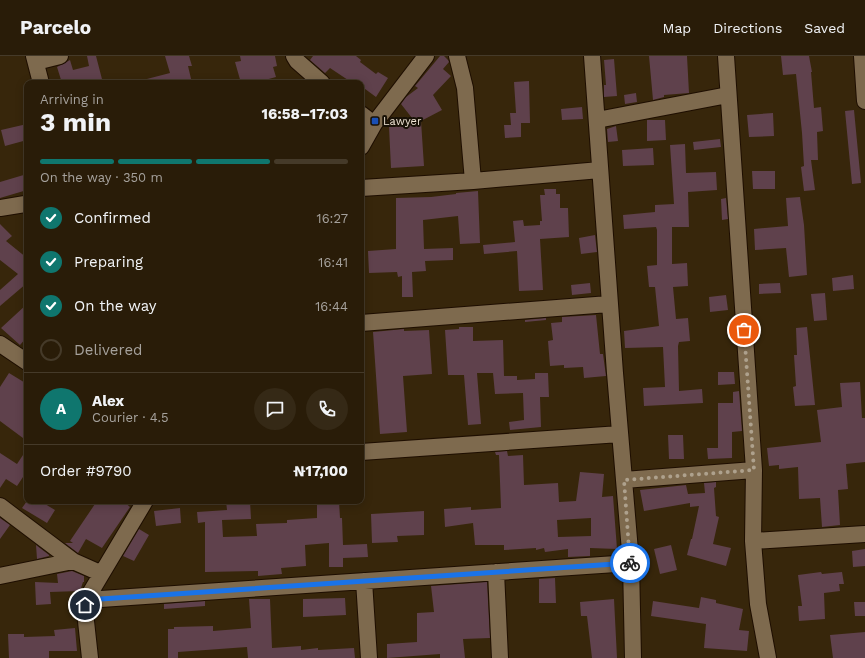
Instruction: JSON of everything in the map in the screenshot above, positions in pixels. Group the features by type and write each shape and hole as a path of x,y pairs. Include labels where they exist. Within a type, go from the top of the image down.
{"street":[{"path":"39,80 35,59 60,56"},
{"path":"294,56 297,61 319,80"},
{"path":"364,142 374,124 426,56"},
{"path":"457,56 465,88 473,181"},
{"path":"592,56 631,563 633,658"},
{"path":"726,56 754,470 753,541 758,604 768,658"},
{"path":"862,56 865,101"},
{"path":"597,120 728,95"},
{"path":"364,116 374,124"},
{"path":"364,188 473,181 600,170"},
{"path":"0,208 24,204"},
{"path":"364,324 610,304"},
{"path":"0,344 24,360"},
{"path":"364,452 620,434"},
{"path":"624,480 754,470"},
{"path":"90,658 84,612 86,600 100,573 143,504"},
{"path":"0,506 73,561 100,573"},
{"path":"753,541 865,534"},
{"path":"0,576 73,561"},
{"path":"86,600 631,563"},
{"path":"496,572 500,658"},
{"path":"364,581 369,658"}],"building":[{"path":"87,56 96,56 102,80 61,80 57,67 70,60 73,70 89,66"},
{"path":"165,56 189,56 192,66 188,66 191,80 143,80 170,73"},
{"path":"240,56 275,56 277,66 273,67 276,77 265,80 240,80 235,62 241,61"},
{"path":"313,56 356,56 361,60 360,62 376,74 378,72 388,78 376,97 364,88 364,80 348,80 330,68 325,73 310,60"},
{"path":"440,56 444,56 448,60 449,62 443,69 451,76 433,95 442,110 421,121 424,166 391,168 389,127 405,126 405,119 412,118 401,104 406,97 418,88 415,86"},
{"path":"649,56 687,56 689,93 664,95 664,97 653,100"},
{"path":"781,56 809,56 812,72 814,108 821,107 823,131 817,132 818,160 811,160 815,190 804,191 801,167 804,166 802,133 796,74 783,75"},
{"path":"614,59 617,96 604,97 604,85 606,85 604,60"},
{"path":"529,81 530,123 521,123 521,137 505,138 504,125 511,125 510,113 516,113 514,82"},
{"path":"636,93 637,102 625,104 624,95"},
{"path":"582,107 583,119 562,120 561,109"},
{"path":"854,110 861,183 852,184 845,111"},
{"path":"773,113 774,136 749,137 747,115"},
{"path":"647,120 665,120 666,140 647,141"},
{"path":"24,125 24,141 5,146 1,130"},
{"path":"616,126 618,141 608,142 607,129"},
{"path":"720,139 721,147 694,150 693,142"},
{"path":"685,144 686,173 716,172 717,190 688,192 689,227 672,227 672,264 687,263 688,286 673,287 676,319 688,318 690,341 679,342 678,346 679,391 702,389 703,403 644,406 643,388 665,387 663,347 625,348 624,331 659,326 655,287 649,287 647,266 657,265 657,230 656,227 624,229 623,215 655,212 655,205 674,204 670,145"},
{"path":"653,148 654,165 623,166 622,150"},
{"path":"752,171 775,171 775,189 753,189"},
{"path":"24,175 24,191 0,198 0,182"},
{"path":"544,189 556,189 556,194 560,194 560,208 568,208 569,237 540,239 543,290 519,291 517,251 484,254 483,245 515,242 513,221 523,220 524,226 540,225 540,221 542,221 540,195 545,195"},
{"path":"478,191 480,243 460,244 458,216 423,220 424,249 453,248 453,260 425,261 426,271 412,272 413,297 402,297 402,276 398,277 397,272 369,273 368,251 396,249 396,198 431,197"},
{"path":"800,197 804,225 807,275 789,277 786,248 755,250 754,229 788,226 786,198"},
{"path":"726,198 728,219 722,220 721,199"},
{"path":"0,224 12,236 6,241 24,256 24,286 0,306 0,290 18,274 0,260"},
{"path":"595,235 597,252 581,254 579,238"},
{"path":"853,275 854,289 833,291 832,278"},
{"path":"590,283 591,293 572,295 571,285"},
{"path":"780,283 781,293 759,294 759,284"},
{"path":"825,293 827,320 814,321 811,294"},
{"path":"726,295 728,310 710,312 709,297"},
{"path":"24,307 24,340 20,345 1,328"},
{"path":"596,315 600,354 603,354 606,376 584,378 583,367 564,368 564,365 550,366 548,341 553,340 551,323 562,322 562,317"},
{"path":"546,318 546,320 525,322 525,320"},
{"path":"459,327 473,327 473,341 503,340 504,376 517,376 517,380 535,379 535,373 548,373 549,397 540,397 541,427 510,430 509,422 524,420 523,393 495,394 493,373 477,373 481,424 468,425 464,375 448,375 445,330 459,329"},
{"path":"807,327 815,405 795,406 793,387 796,386 794,355 797,355 796,328"},
{"path":"404,329 404,331 429,330 432,374 403,376 407,432 380,434 373,332"},
{"path":"718,372 734,372 735,384 718,385"},
{"path":"9,373 24,382 24,439 0,421 0,387"},
{"path":"860,382 862,418 865,418 865,462 846,464 848,489 838,490 840,525 822,527 820,498 799,499 798,467 779,469 779,465 769,466 767,448 821,442 817,410 842,407 840,383"},
{"path":"739,391 742,431 732,432 732,458 708,459 707,448 718,448 718,403 733,403 733,392"},
{"path":"668,435 683,435 684,459 669,459"},
{"path":"507,451 508,456 523,455 524,485 558,483 559,502 576,501 580,472 604,474 602,497 613,496 617,549 590,548 590,556 568,557 568,549 545,552 544,548 536,550 536,548 504,550 504,545 475,545 473,523 445,527 444,509 471,507 471,510 501,508 499,455 496,455 495,452","holes":["591,518 591,536 558,537 557,520"]},
{"path":"0,453 17,464 24,454 24,478 17,486 6,479 0,488"},
{"path":"716,482 716,487 714,488 716,516 719,517 713,544 731,548 726,566 687,555 699,506 690,507 690,503 644,511 640,490 686,485 688,494 705,493 704,483"},
{"path":"25,504 45,504 55,510 47,523 22,508"},
{"path":"95,504 126,504 130,507 102,548 86,539 78,553 65,543 73,543 70,541"},
{"path":"226,504 250,504 251,519 222,520 223,537 257,536 256,524 287,523 287,520 317,518 317,504 339,504 340,518 342,518 343,545 367,544 368,557 343,558 343,567 329,567 329,543 305,545 306,566 281,568 282,574 258,576 258,571 205,572 205,522 198,523 197,512 227,510"},
{"path":"180,508 181,523 156,526 154,511"},
{"path":"424,511 424,535 397,536 398,542 372,543 371,514"},
{"path":"0,518 10,525 0,539"},
{"path":"139,529 149,535 134,561 123,556"},
{"path":"36,545 49,555 49,556 37,559"},
{"path":"671,545 677,570 660,574 654,549"},
{"path":"865,549 865,566 853,567 852,551"},
{"path":"72,571 84,576 84,582 80,591 50,592 51,604 36,605 35,582 58,583 57,574"},
{"path":"821,572 822,574 842,572 844,584 839,584 840,591 824,593 825,619 799,621 798,606 802,606 798,575"},
{"path":"555,578 556,603 539,603 539,579"},
{"path":"487,582 490,638 463,639 465,658 440,658 440,654 387,658 387,644 417,642 417,613 434,612 431,586"},
{"path":"701,597 716,600 716,603 743,609 739,630 749,631 747,651 704,648 706,624 651,616 653,601 699,608"},
{"path":"345,598 346,615 303,617 303,599"},
{"path":"249,599 270,599 272,648 301,646 301,650 318,648 318,650 354,648 355,658 248,658 247,647 178,652 178,658 168,658 168,629 174,629 174,627 213,626 213,631 251,628"},
{"path":"614,599 617,658 592,658 587,616 581,616 580,602"},
{"path":"205,601 205,606 164,609 164,604"},
{"path":"854,602 865,602 865,616 855,616"},
{"path":"75,628 77,651 49,651 49,658 9,658 8,634 24,634 24,637 55,636 54,630"},
{"path":"865,632 865,658 833,658 830,635"}],"way so far":[{"path":"630,563 624,480 754,470 744,330"}],"place":[{"name":"Lawyer","path":"375,121"}],"route":[{"path":"85,605 86,600 630,563"}]}
